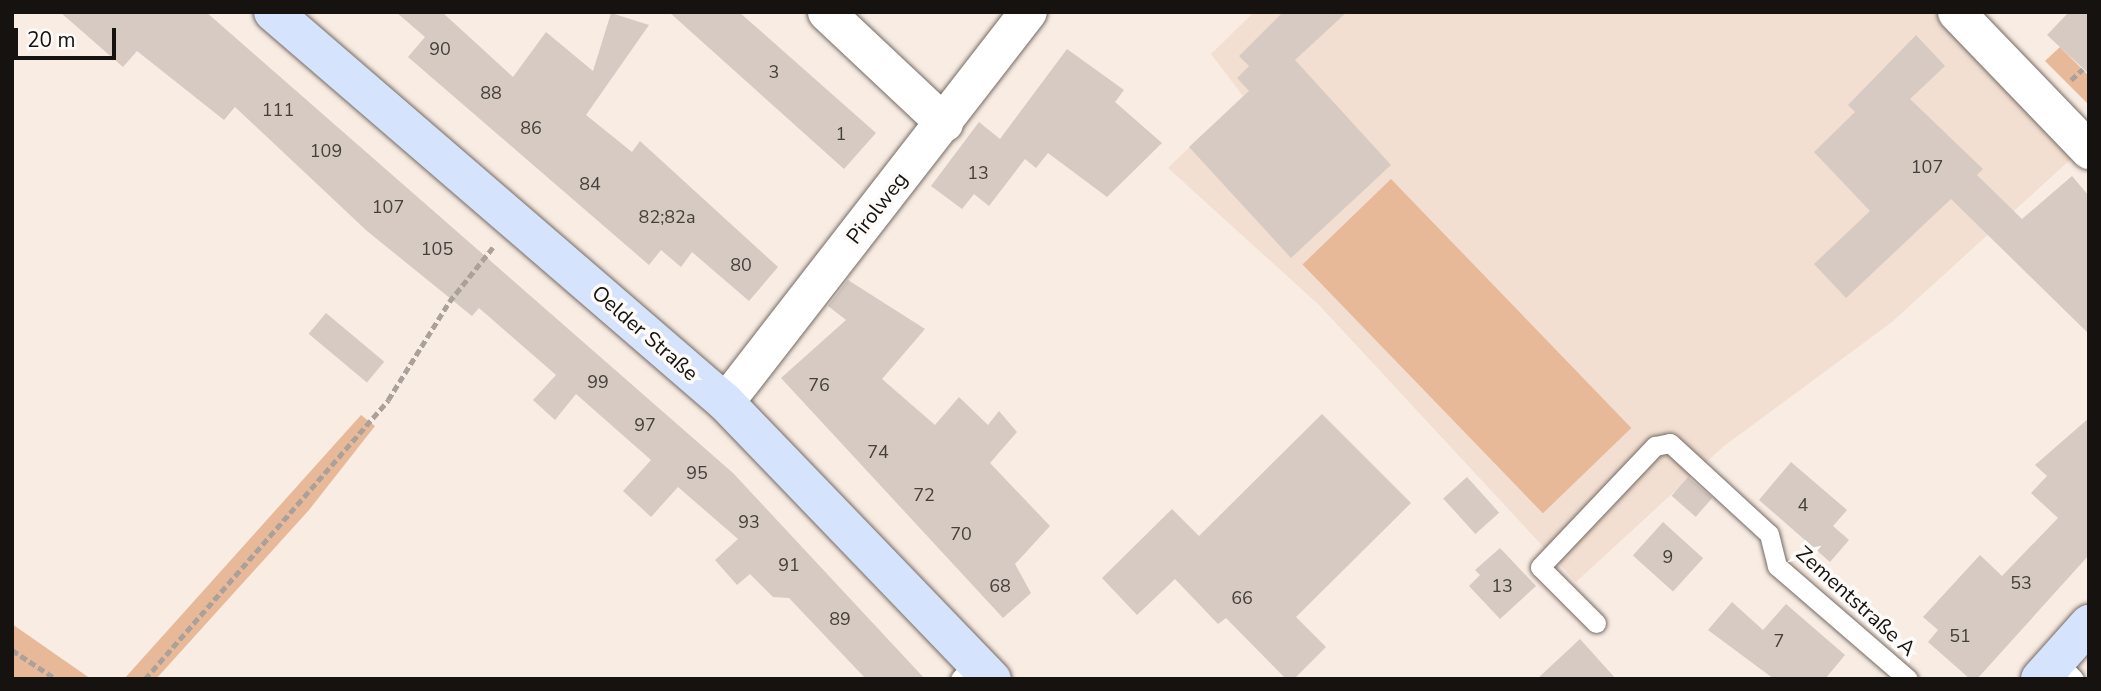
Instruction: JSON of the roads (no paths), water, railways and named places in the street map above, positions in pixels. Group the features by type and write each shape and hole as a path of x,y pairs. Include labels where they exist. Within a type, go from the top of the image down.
{"street":[{"name":"Oelder Straße","path":"273,12 725,401 976,673"},
{"path":"826,12 944,123"},
{"name":"Pirolweg","path":"725,401 1028,12"},
{"path":"1956,12 2089,150"},
{"path":"2057,673 2089,624"}],"lane":[{"name":"Zementstraße A","path":"1596,623 1539,566 1655,446 1671,443 1769,534 1777,566 1908,679"}]}
